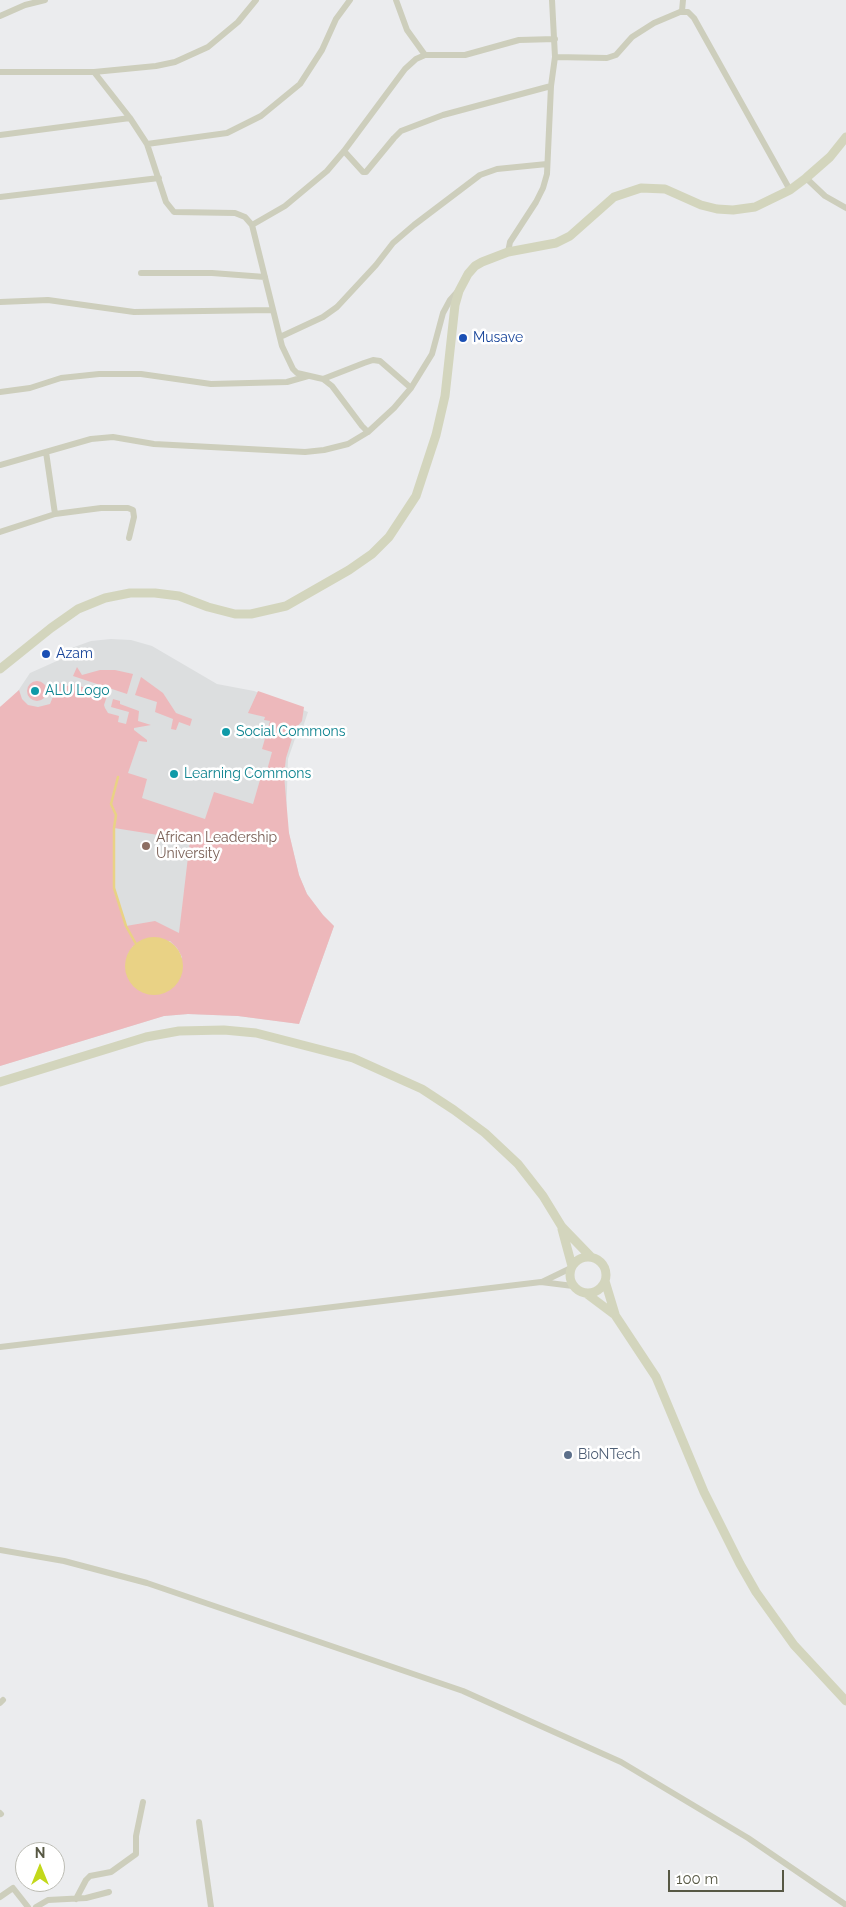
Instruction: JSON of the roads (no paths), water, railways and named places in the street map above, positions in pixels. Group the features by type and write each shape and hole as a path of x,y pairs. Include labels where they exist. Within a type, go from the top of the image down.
{"main road":[{"path":"0,669 78,609 105,598 130,592 155,593 178,596 235,614 251,614 286,606 312,592 372,554 389,537 404,517 416,496 425,473 445,396 453,320 459,291 468,274 475,266 508,252 556,243 570,236 614,197 641,188 665,189 701,205 733,210 755,208 790,190 806,178 830,157 846,137"},
{"path":"0,1082 146,1037 179,1031 239,1031 304,1044 353,1058 422,1090 454,1110 485,1133 518,1164 543,1196 562,1227 591,1257 602,1264 605,1269 605,1281 615,1315 656,1378 704,1492 740,1564 756,1592 794,1646 846,1701"},
{"path":"562,1227 571,1267 569,1274 572,1286 588,1294 615,1315"},
{"path":"571,1267 579,1259 591,1257"},
{"path":"588,1294 598,1291 605,1281"}],"street":[{"path":"0,16 26,5 45,0"},
{"path":"0,72 94,72 156,66 175,62 208,47 238,22 256,0"},
{"path":"147,144 227,134 261,116 300,84 322,50 336,19 350,0"},
{"path":"396,0 408,30 425,55"},
{"path":"508,252 510,242 543,188 547,174 551,86 555,56 552,0"},
{"path":"680,12 682,11 682,0"},
{"path":"555,56 608,58 616,55 632,37 654,23 680,12 688,12 694,18 790,190"},
{"path":"252,225 285,206 327,171 405,69 416,59 425,55 464,55 519,40 555,39"},
{"path":"94,72 130,118 147,144 166,202 174,212 235,213 245,216 252,225 280,337 293,369 297,373 323,380 332,386 368,432"},
{"path":"344,151 363,172 366,172 402,131 443,115 551,86"},
{"path":"0,136 130,118"},
{"path":"280,337 323,317 337,307 369,273 393,243 480,175 496,169 547,164"},
{"path":"0,197 159,178"},
{"path":"806,178 825,196 846,208"},
{"path":"141,273 212,273 265,277"},
{"path":"0,466 91,439 113,437 154,444 306,452 348,444 368,432 394,408 411,388 432,354 443,313 450,300 459,291"},
{"path":"0,302 48,300 134,312 273,310"},
{"path":"323,380 373,360 380,361 411,388"},
{"path":"0,392 30,388 61,378 99,374 141,374 211,384 287,382 308,376"},
{"path":"46,452 55,514"},
{"path":"0,532 55,514 102,508 128,508 133,510 134,517 129,538"},
{"path":"541,1282 571,1267"},
{"path":"0,1347 541,1282 572,1286"},
{"path":"0,1550 64,1561 156,1586 463,1691 620,1762 748,1838 846,1905"},
{"path":"76,1899 90,1876 112,1872 136,1854 136,1836 143,1802"},
{"path":"199,1822 211,1907"},
{"path":"0,1897 13,1888 28,1907"},
{"path":"36,1907 109,1892"}],"waterway":[{"path":"118,777 111,804 116,815 114,828 114,888 126,926 136,944"}],"place":[{"name":"Musave","path":"463,338"},
{"name":"Azam","path":"46,654"},
{"name":"ALU Logo","path":"35,691"},
{"name":"Social Commons","path":"226,732"},
{"name":"Learning Commons","path":"174,774"},
{"name":"African Leadership University","path":"146,846"},
{"name":"BioNTech","path":"568,1455"}]}
